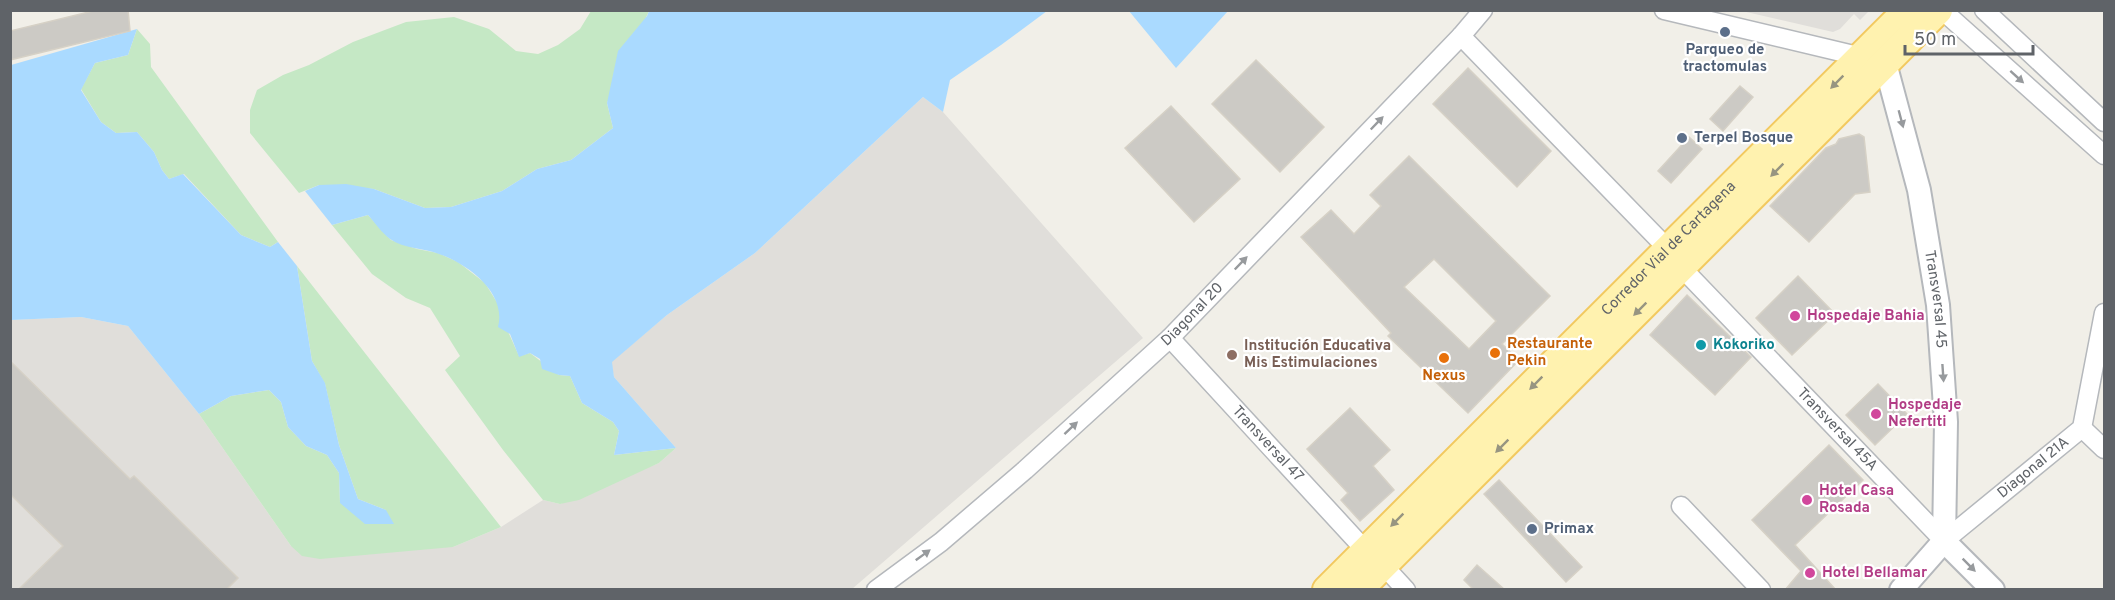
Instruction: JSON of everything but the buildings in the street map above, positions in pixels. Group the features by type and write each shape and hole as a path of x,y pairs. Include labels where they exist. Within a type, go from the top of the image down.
{"main road":[{"name":"Corredor Vial de Cartagena","path":"1873,60 1908,10"},
{"name":"Corredor Vial de Cartagena","path":"1327,590 1374,558 1873,60 1940,10"},
{"name":"Corredor Vial de Cartagena","path":"1358,590 1374,558"}],"street":[{"name":"Diagonal 20","path":"876,590 941,542 1025,471 1170,338 1461,36 1483,10"},
{"path":"1664,10 1873,60"},
{"path":"1940,10 2104,155"},
{"path":"1984,10 2104,122"},
{"name":"Transversal 45A","path":"1461,36 1993,590"},
{"name":"Transversal 45","path":"1873,60 1919,190 1938,305 1946,422 1944,541"},
{"name":"Diagonal 21A","path":"1901,590 1944,541 2082,428 2101,347 2104,313"},
{"name":"Transversal 47","path":"1170,338 1406,590"},
{"path":"2082,428 2104,448"},
{"path":"1681,506 1761,590"}],"shaded area":[{"path":"1869,10 1860,20 1854,14 1840,29 1833,32 1742,11"},
{"path":"923,97 943,112 1143,338 852,589 11,590 10,320 81,317 128,326 199,414 291,546 453,547 501,527 543,500 560,504 659,463 676,448 614,377 611,362 667,315 755,253"}],"green space":[{"path":"591,11 649,11 607,103 613,128 571,160 537,169 502,191 451,207 425,208 374,189 319,185 299,193 250,133 250,110 257,90 353,42 406,22 454,17 489,29 516,51 538,54 558,45 580,29"},
{"path":"137,29 150,44 151,67 278,242 270,247 241,235 184,174 169,179 154,152 137,132 116,133 101,122 81,89 95,63 128,55"},
{"path":"368,215 391,240 438,253 458,262 485,283 498,304 519,356 530,353 559,375 570,376 582,403 613,422 619,431 614,455 676,448 659,463 579,500 560,504 543,500 503,450 445,370 460,356 430,308 406,298 372,274 332,225"},
{"path":"297,266 501,527 453,547 320,559 302,556 291,546 199,414 231,396 269,390 281,402 288,427 306,446 327,455 339,473 340,503 386,510 358,499 339,445 325,384 312,361"}],"water":[{"path":"649,11 1047,11 950,80 943,112 923,97 755,253 667,315 612,362 614,377 676,448 614,455 619,431 613,422 582,403 570,376 542,369 540,359 530,353 519,357 510,334 498,327 497,303 491,292 473,273 439,254 408,247 390,239 368,215 332,225 305,191 319,185 346,184 374,189 425,208 451,207 502,191 537,169 571,160 613,128 607,103 618,51"},
{"path":"1129,11 1228,11 1176,68"},
{"path":"137,29 128,55 95,63 81,90 101,122 116,133 137,132 154,152 169,179 183,174 241,235 270,247 278,242 297,266 312,361 325,383 339,445 358,499 386,510 394,524 365,524 340,503 339,473 327,455 306,446 288,427 281,402 269,390 231,396 199,414 128,326 81,317 11,320 11,65"}],"place":[{"name":"Parqueo de tractomulas","path":"1725,32"},
{"name":"Terpel Bosque","path":"1682,138"},
{"name":"Hospedaje Bahia","path":"1795,316"},
{"name":"Kokoriko","path":"1701,345"},
{"name":"Restaurante Pekin","path":"1495,353"},
{"name":"Institución Educativa Mis Estimulaciones","path":"1232,355"},
{"name":"Nexus","path":"1444,358"},
{"name":"Hospedaje Nefertiti","path":"1876,414"},
{"name":"Hotel Casa Rosada","path":"1807,500"},
{"name":"Primax","path":"1532,529"},
{"name":"Hotel Bellamar","path":"1810,573"}]}
